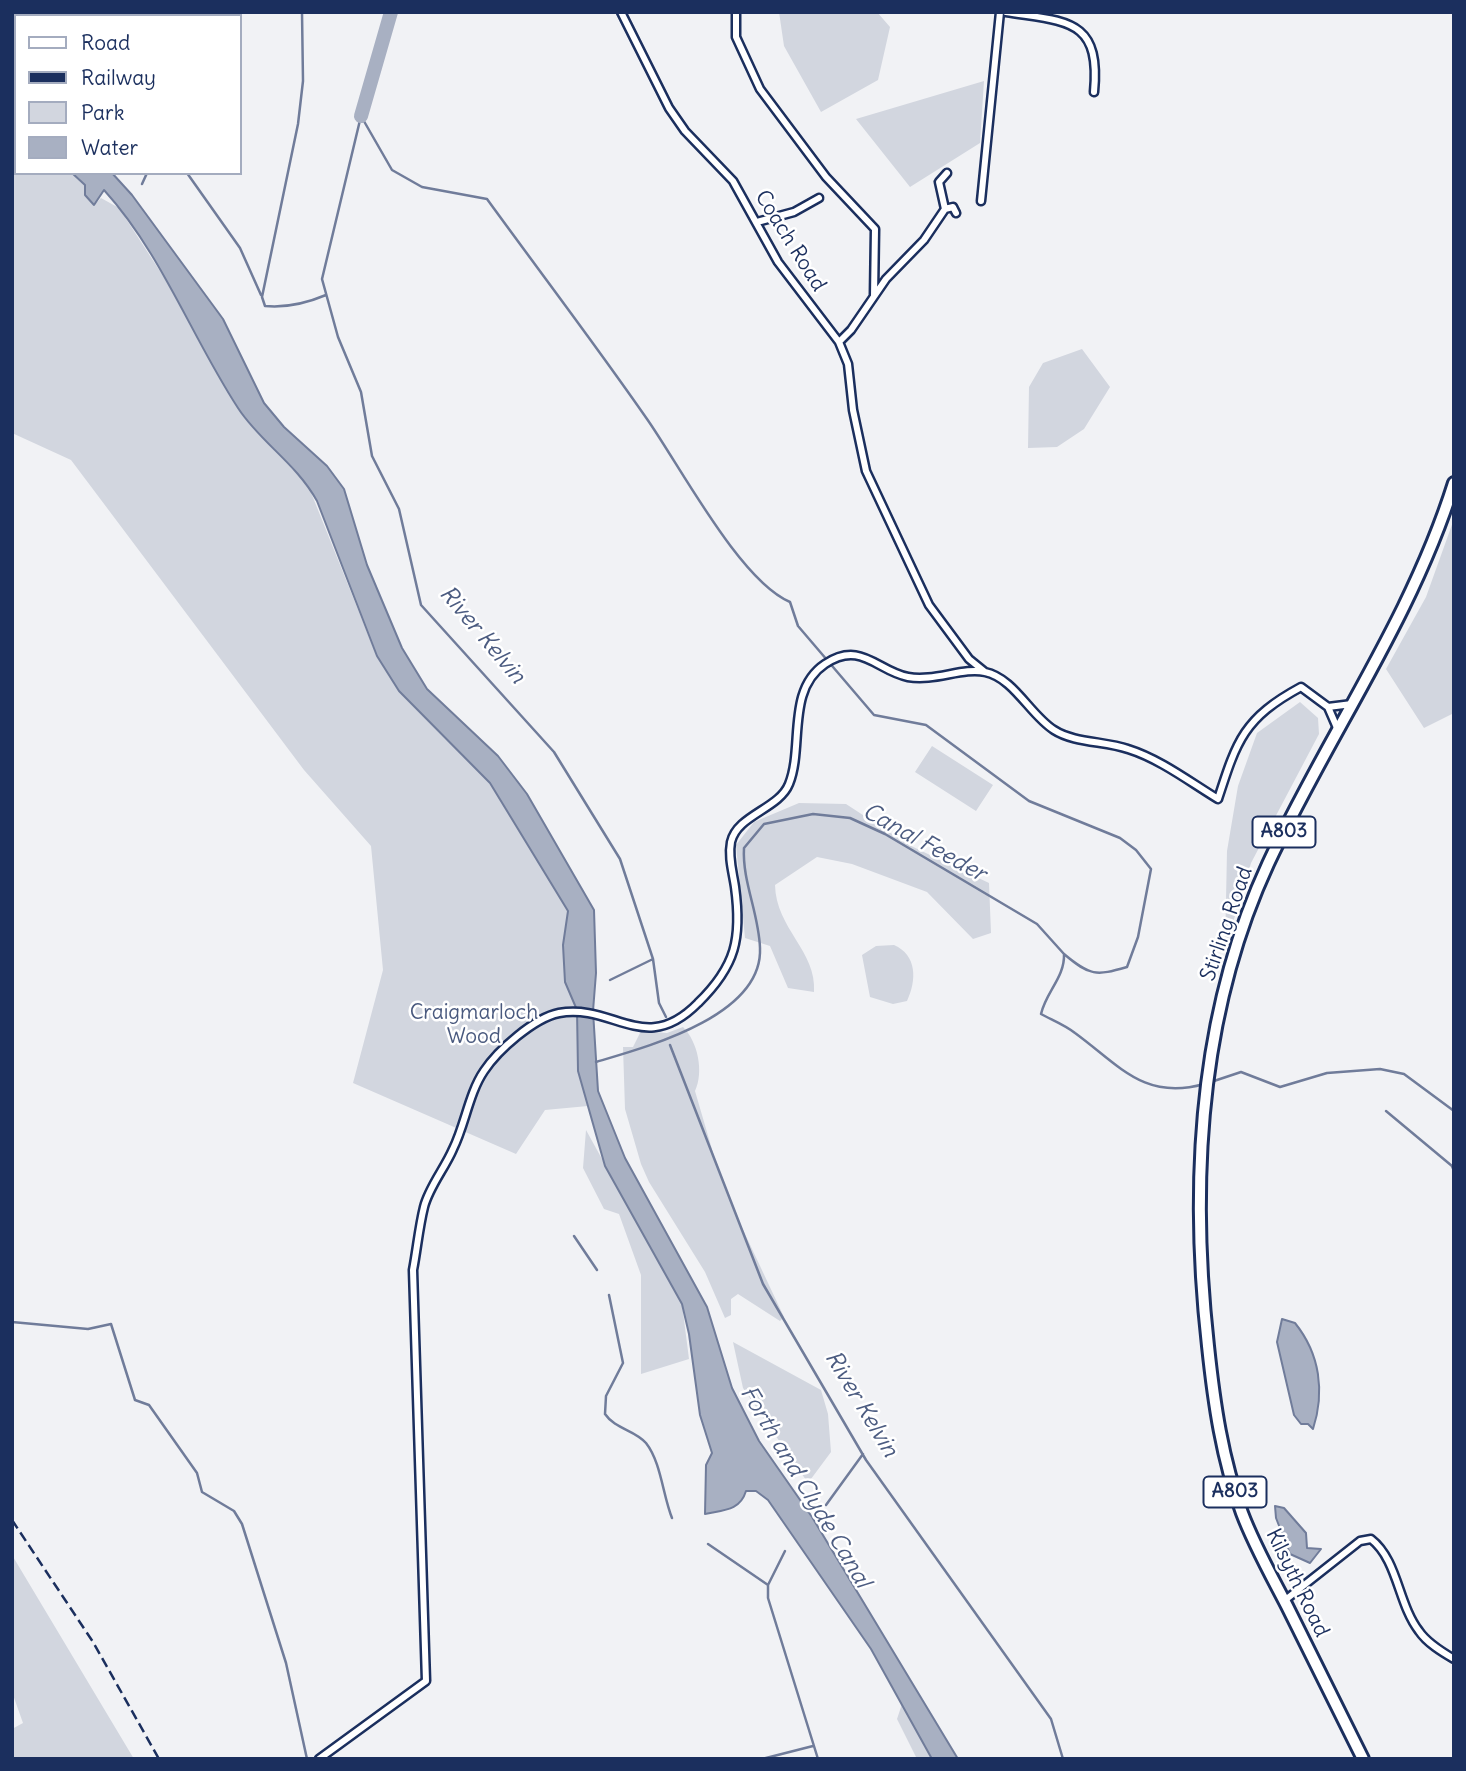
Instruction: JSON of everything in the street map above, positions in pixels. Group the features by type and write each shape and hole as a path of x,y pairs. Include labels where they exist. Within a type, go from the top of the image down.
{"main road":[{"name":"Stirling Road","path":"1211,1376 1199,1217 1205,1111 1228,973 1267,866 1426,565 1454,483"},
{"name":"Kilsyth Road","path":"1211,1376 1230,1477 1252,1537 1363,1759"}],"street":[{"name":"Coach Road","path":"621,12 669,107 685,131 733,181 794,286 839,342 848,364 853,411 866,471 929,605 970,659 985,672 1006,683 1051,729 1064,735 1132,750 1218,799 1243,734 1272,703 1301,687 1328,706"},
{"path":"736,12 736,37 760,89 826,177 876,229 874,296"},
{"path":"981,201 1000,12"},
{"path":"1006,12 1064,22 1089,40 1097,64 1094,92"},
{"path":"945,209 939,182 947,173"},
{"path":"757,222 794,212 818,198"},
{"path":"839,342 851,330 874,296 924,240 945,209 953,207 956,213"},
{"path":"319,1759 426,1681 413,1270 425,1204 454,1148 484,1071 530,1025 558,1013 594,1014 631,1027 654,1029 696,1006 724,973 734,953 739,934 730,854 732,839 737,830 784,794 790,782 798,713 811,680 828,662 859,655 869,657 896,674 926,680 985,672"},
{"path":"1338,730 1328,706 1353,704"},
{"path":"1284,1601 1360,1541 1371,1539 1383,1548 1404,1604 1419,1632 1454,1659"}],"green space":[{"path":"779,12 877,12 890,27 878,80 821,112 784,46"},
{"path":"984,81 980,143 910,187 856,119"},
{"name":"Craigmarloch Wood","path":"12,115 14,175 74,175 85,185 95,204 101,198 119,208 167,282 239,410 308,485 377,657 399,691 490,783 568,911 563,945 577,1010 578,1071 588,1106 545,1110 516,1154 353,1083 383,970 371,846 304,770 71,460 12,433"},
{"path":"1082,349 1110,387 1084,429 1057,447 1028,448 1029,387 1043,363"},
{"path":"1454,519 1454,713 1424,728 1386,669 1426,597"},
{"path":"1300,702 1318,718 1319,734 1251,863 1225,949 1227,851 1238,786 1257,733"},
{"path":"932,746 993,785 976,811 915,772"},
{"path":"799,803 846,804 909,845 989,883 991,933 973,939 927,892 852,864 817,857 775,885 782,915 809,964 814,992 788,988 770,946 745,938 736,845 754,822"},
{"path":"894,945 907,955 913,969 913,977 907,1001 893,1004 870,997 862,955 876,946"},
{"path":"683,1027 696,1049 699,1075 695,1091 716,1163 737,1217 784,1317 780,1321 738,1294 731,1299 731,1315 725,1318 705,1272 649,1182 641,1164 625,1109 623,1047 633,1047 641,1031 667,1033"},
{"path":"586,1130 682,1304 689,1359 641,1374 641,1275 619,1214 604,1209 583,1168"},
{"path":"733,1342 821,1390 828,1414 831,1452 808,1483 743,1388"},
{"path":"12,1555 134,1759 12,1759 12,1729 23,1723 12,1692"},
{"path":"902,1704 932,1759 917,1759 897,1719"}],"water":[{"path":"12,19 14,118 12,116"},
{"path":"74,175 114,175 132,195 223,319 264,403 284,427 327,466 344,489 367,565 402,648 427,689 498,756 527,794 594,910 596,973 593,1011 598,1091 625,1158 707,1307 732,1388 759,1441 812,1517 958,1759 932,1759 871,1649 768,1500 756,1491 746,1491 735,1506 705,1514 706,1465 712,1453 700,1415 689,1334 682,1304 605,1166 578,1071 577,1010 565,982 563,945 568,911 490,783 399,691 377,656 317,501 299,475 257,432 238,408 159,268 124,215 104,190 94,205 85,195 85,185"},
{"path":"1282,1319 1295,1323 1315,1360 1319,1401 1313,1429 1308,1424 1301,1424 1294,1415 1277,1342"},
{"path":"1275,1506 1284,1508 1306,1533 1307,1548 1321,1549 1310,1563 1290,1554 1276,1518"}],"waterway":[{"path":"302,12 303,81 298,124 262,297 265,306 281,306 304,303 326,295"},
{"name":"River Kelvin","path":"361,116 391,12"},
{"path":"361,116 392,170 422,187 487,199 661,439 731,547 771,590 790,602 798,626 874,715 926,725 1029,801 1120,838 1136,850 1151,869 1138,937 1127,967 1094,972 1080,967 1064,954 1062,970 1041,1014 1071,1030 1119,1068 1148,1084 1165,1088 1204,1084"},
{"name":"River Kelvin","path":"361,116 322,279 338,337 361,392 372,456 399,509 421,605 554,752 620,859 653,959 659,1003 666,1017"},
{"path":"142,184 146,175"},
{"path":"188,175 240,248 261,295"},
{"name":"Canal Feeder","path":"596,1062 644,1047 698,1025 723,1010 743,992 756,972 760,948 744,848 764,824 813,814 850,818 885,834 1037,924 1064,954"},
{"path":"610,980 653,959"},
{"name":"River Kelvin","path":"670,1045 763,1284 866,1460 1051,1719 1063,1759"},
{"path":"1211,1082 1241,1072 1280,1087 1327,1073 1380,1069 1404,1074 1454,1111"},
{"path":"1386,1111 1452,1166 1454,1171"},
{"path":"574,1236 597,1270"},
{"path":"609,1295 623,1363 606,1396 605,1414 614,1423 646,1443 658,1469 672,1518"},
{"path":"12,1322 88,1329 111,1324 135,1400 149,1405 197,1473 202,1492 234,1511 242,1524 286,1663 307,1759"},
{"name":"Forth and Clyde Canal","path":"826,1505 863,1454"},
{"path":"708,1544 768,1585"},
{"path":"785,1551 768,1585 768,1598 818,1759"},
{"path":"762,1759 813,1746"}],"railway":[{"path":"12,1520 93,1642 159,1759"}]}
